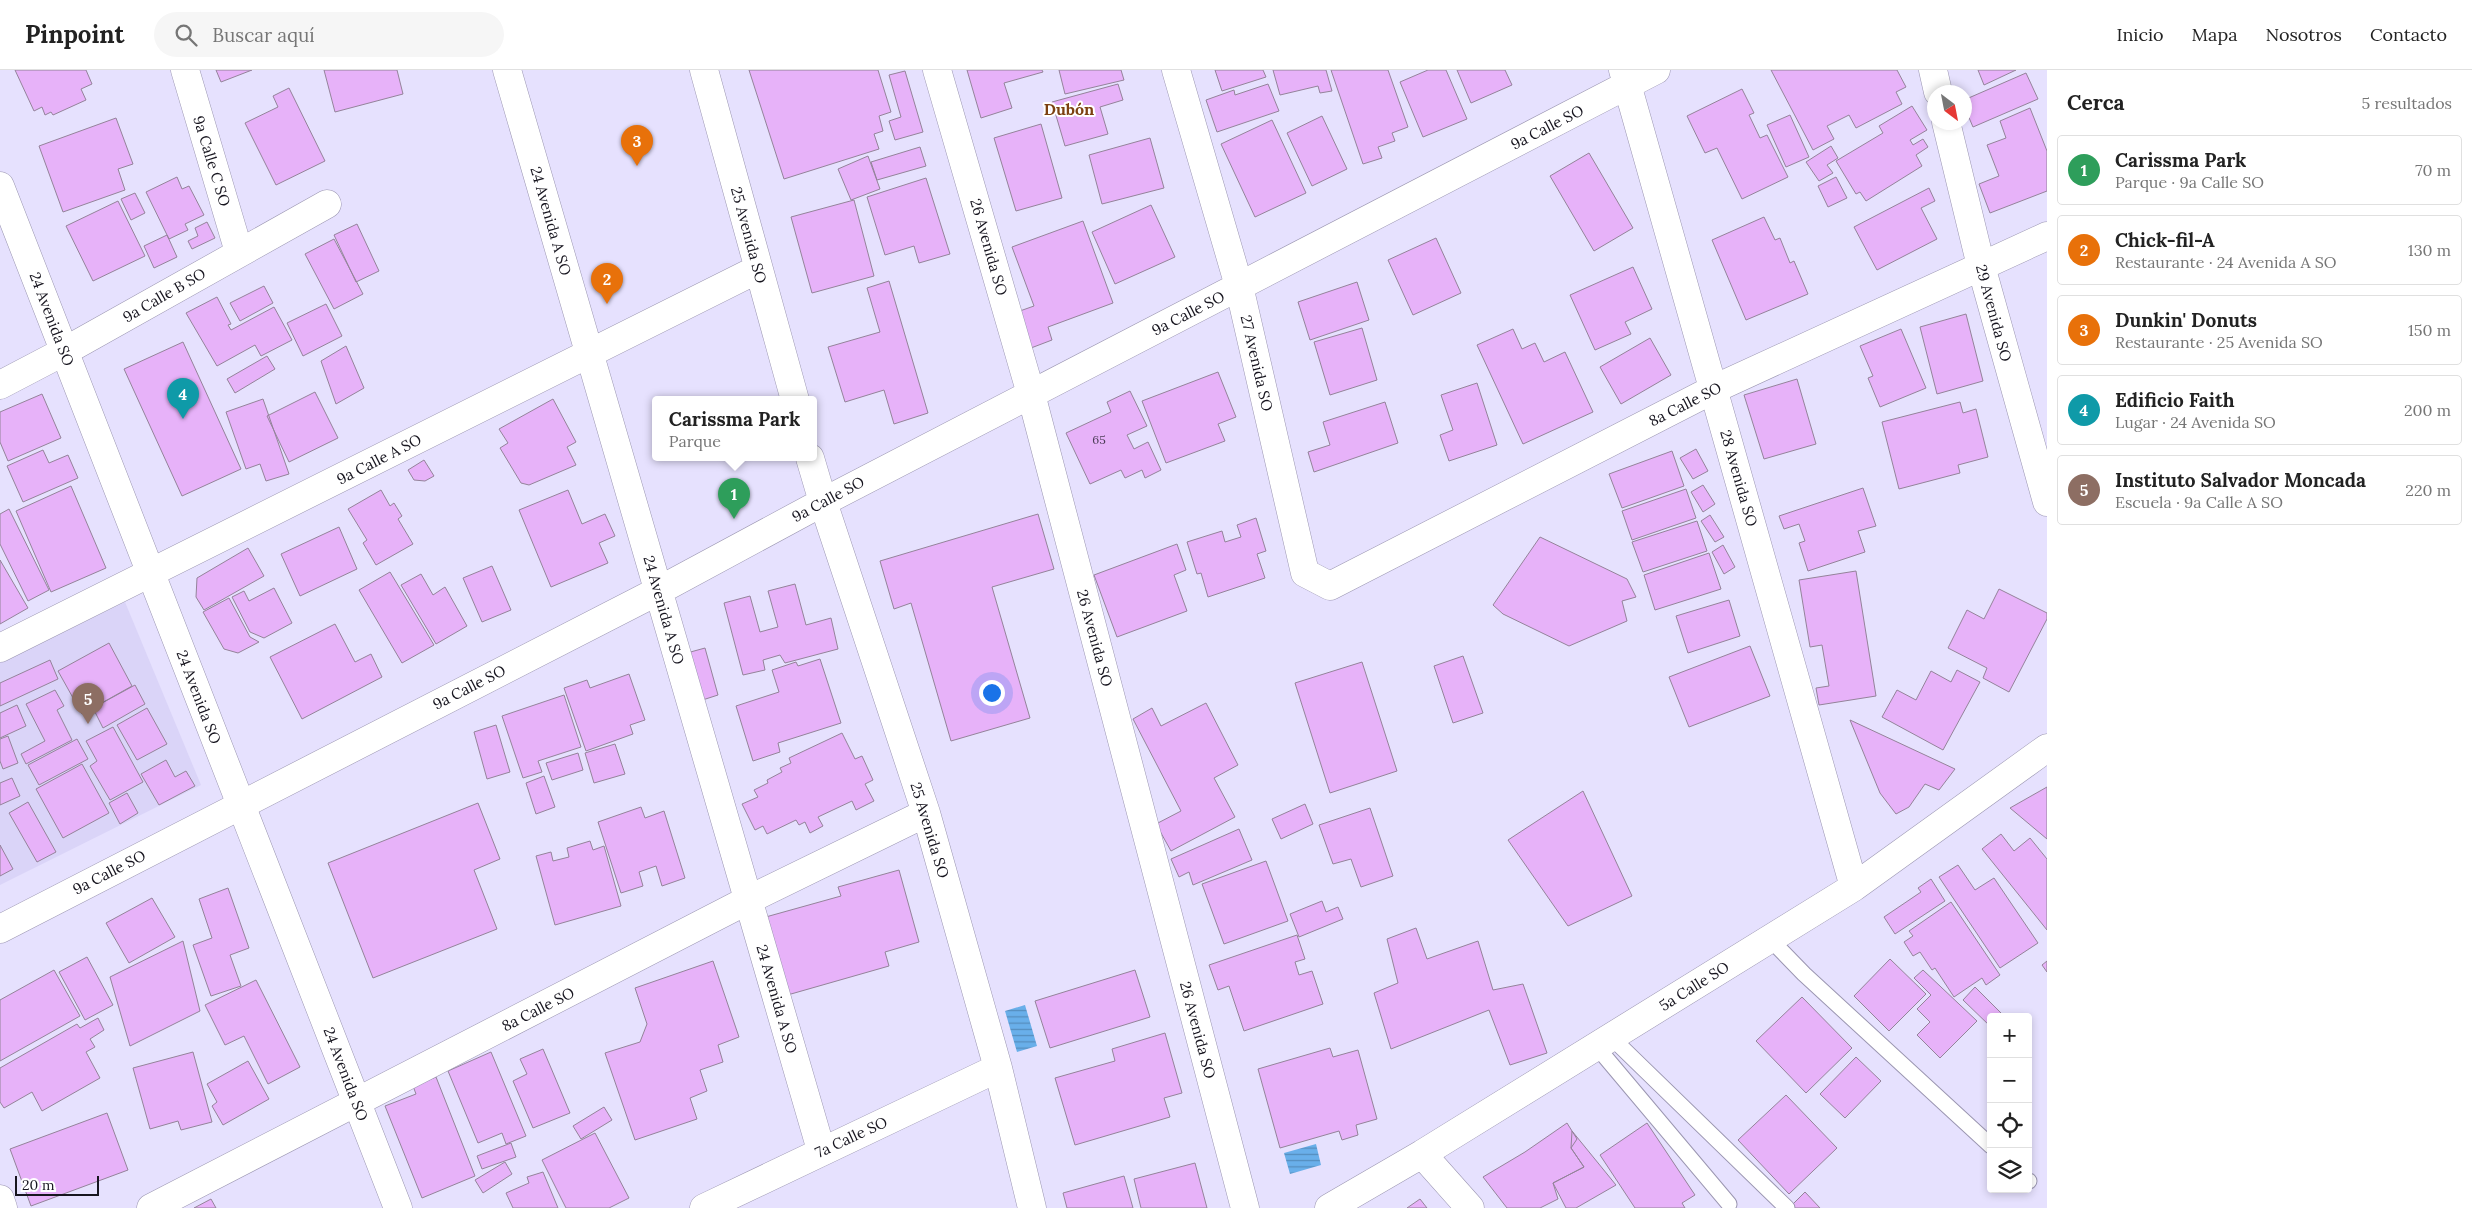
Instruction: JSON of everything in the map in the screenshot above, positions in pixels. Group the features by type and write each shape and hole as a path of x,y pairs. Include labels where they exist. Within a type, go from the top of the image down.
{"street":[{"name":"9a Calle C SO","path":"185,70 239,252"},
{"name":"24 Avenida A SO","path":"507,70 821,1150"},
{"name":"25 Avenida SO","path":"704,70 793,396"},
{"name":"26 Avenida SO","path":"937,70 1031,394 1245,1208"},
{"name":"27 Avenida SO","path":"1176,70 1239,286 1305,573 1330,586"},
{"name":"9a Calle SO","path":"0,929 658,591 822,502 1239,286 1625,77 1656,70"},
{"path":"1933,70 1936,85"},
{"name":"28 Avenida SO","path":"1625,77 1854,887"},
{"name":"29 Avenida SO","path":"1948,130 1981,266 2047,502"},
{"name":"24 Avenida SO","path":"0,186 398,1208"},
{"name":"9a Calle B SO","path":"0,385 65,352 326,204"},
{"name":"8a Calle SO","path":"1330,586 1714,389 2047,236"},
{"name":"9a Calle A SO","path":"0,648 758,269"},
{"name":"25 Avenida SO","path":"811,461 822,502 926,812 998,1068 1032,1208"},
{"name":"5a Calle SO","path":"1329,1208 1422,1154 1854,887 2047,748"},
{"name":"8a Calle SO","path":"151,1208 748,900 926,812"},
{"name":"7a Calle SO","path":"704,1208 821,1150 998,1068"},
{"path":"1422,1154 1470,1208"},
{"path":"0,1199 3,1208"}],"lane":[{"path":"1770,939 1804,974 1987,1142"},
{"path":"1603,1042 1729,1204"},
{"path":"1603,1042 1786,1208"}],"shaded area":[{"path":"125,602 201,785 0,885 0,663"}],"water":[{"path":"1025,1005 1037,1046 1017,1052 1005,1011"},
{"path":"1316,1144 1321,1165 1290,1174 1284,1153"}],"building":[{"path":"15,70 86,70 92,84 81,89 86,100 53,115 51,112 45,115 42,107 34,111"},
{"path":"216,70 252,70 221,82"},
{"path":"324,70 397,70 403,94 335,112"},
{"path":"749,70 878,70 891,112 879,116 883,131 874,134 879,149 784,179"},
{"path":"967,70 1042,70 1043,72 1004,83 1012,108 981,118"},
{"path":"1059,70 1121,70 1124,80 1065,94"},
{"path":"1215,70 1263,70 1266,77 1222,91"},
{"path":"1273,70 1326,70 1332,91 1320,93 1318,86 1280,95"},
{"path":"1331,70 1388,70 1408,127 1392,133 1395,141 1378,147 1382,158 1363,164"},
{"path":"1428,70 1446,70 1467,119 1423,137 1400,82"},
{"path":"1457,70 1505,70 1512,85 1471,103"},
{"path":"1771,70 1897,70 1906,87 1896,92 1902,104 1856,128 1849,115 1827,126 1834,139 1813,150"},
{"path":"1978,70 2016,70 1984,85"},
{"path":"905,71 923,132 895,140 889,121 901,117 889,75"},
{"path":"2026,73 2038,99 1973,127 1972,97"},
{"path":"1118,84 1123,100 1100,107 1108,134 1065,146 1052,102"},
{"path":"1268,84 1279,111 1217,132 1206,100 1234,90 1235,95"},
{"path":"289,88 325,161 276,185 245,123 278,107 273,96"},
{"path":"1742,89 1754,113 1749,115 1760,138 1767,135 1788,177 1742,199 1717,148 1705,153 1687,116"},
{"path":"1912,106 1927,130 1910,140 1913,145 1923,139 1928,147 1916,155 1922,166 1866,201 1860,192 1856,194 1836,161 1883,133 1879,126"},
{"path":"2030,108 2047,151 2047,191 1990,213 1979,184 1999,176 1987,145 2006,138 2000,121"},
{"path":"1790,115 1809,157 1786,167 1767,125"},
{"path":"1322,116 1347,169 1312,186 1287,133"},
{"path":"116,118 133,164 118,169 125,190 63,212 39,146"},
{"path":"1272,120 1306,193 1255,217 1221,144"},
{"path":"1041,124 1062,198 1016,211 994,138"},
{"path":"1150,138 1164,188 1102,204 1089,155"},
{"path":"1831,146 1838,158 1827,165 1833,173 1819,181 1806,162"},
{"path":"920,147 926,166 877,180 871,162"},
{"path":"1589,153 1633,228 1594,251 1550,176"},
{"path":"868,156 880,189 851,200 838,169"},
{"path":"177,177 182,189 189,186 204,215 185,224 188,230 169,239 146,192"},
{"path":"1836,177 1847,198 1828,207 1818,186"},
{"path":"926,178 950,254 919,263 914,246 885,255 867,197"},
{"path":"1929,188 1935,201 1921,208 1937,239 1877,270 1854,227"},
{"path":"135,193 145,213 131,220 121,199"},
{"path":"854,200 874,276 812,293 791,217"},
{"path":"118,201 145,256 93,281 66,226"},
{"path":"1151,205 1175,257 1115,284 1092,232"},
{"path":"1764,217 1775,240 1780,238 1790,263 1794,261 1808,294 1746,320 1712,240"},
{"path":"1083,221 1113,303 1048,327 1052,340 1031,348 1017,312 1034,306 1012,247"},
{"path":"207,222 215,238 192,249 188,241 198,236 195,228"},
{"path":"357,224 379,271 356,282 334,235"},
{"path":"167,235 177,257 154,268 144,246"},
{"path":"1436,238 1461,293 1413,315 1388,260"},
{"path":"334,239 363,294 334,309 305,254"},
{"path":"1633,267 1652,309 1625,322 1631,334 1595,350 1570,295"},
{"path":"889,281 928,413 894,424 884,390 845,402 828,347 880,332 867,288"},
{"path":"1357,282 1369,320 1310,340 1298,302"},
{"path":"264,286 273,303 240,321 230,303"},
{"path":"217,297 231,324 228,325 231,330 274,307 292,340 261,356 255,345 217,366 186,313"},
{"path":"326,304 342,336 303,356 287,323"},
{"path":"1966,314 1983,381 1937,394 1920,327"},
{"path":"1362,328 1377,380 1330,395 1314,342"},
{"path":"1513,329 1522,349 1535,343 1544,362 1565,352 1593,412 1523,444 1477,345"},
{"path":"1901,329 1926,388 1880,407 1868,378 1873,376 1860,346"},
{"path":"1650,338 1671,375 1621,404 1600,367"},
{"path":"183,342 241,469 182,496 124,369"},
{"path":"346,346 364,388 336,404 321,361"},
{"path":"267,356 275,369 235,393 227,379"},
{"path":"1218,372 1236,417 1218,424 1225,441 1166,463 1142,401"},
{"path":"1797,379 1816,444 1764,459 1744,395"},
{"path":"1477,383 1497,445 1449,461 1440,435 1453,430 1441,395"},
{"path":"1130,391 1147,426 1127,435 1134,449 1148,442 1161,470 1145,478 1142,470 1125,478 1121,470 1090,484 1066,433 1111,412 1107,402"},
{"path":"315,392 338,438 289,462 267,416"},
{"path":"42,394 61,438 8,461 0,442 0,412"},
{"path":"263,399 289,474 266,481 260,464 246,469 226,412"},
{"path":"553,399 576,442 567,447 576,465 529,485 521,483 500,448 508,443 499,429"},
{"path":"1385,402 1398,443 1314,472 1308,452 1330,445 1323,422"},
{"path":"1960,402 1963,413 1976,409 1988,457 1958,465 1960,473 1899,489 1882,422"},
{"path":"1696,449 1708,471 1693,479 1680,458"},
{"path":"43,450 49,463 68,455 78,478 23,502 7,466"},
{"path":"1672,451 1684,486 1622,508 1609,474"},
{"path":"424,460 434,476 425,481 414,480 408,470"},
{"path":"1703,485 1715,504 1703,512 1691,492"},
{"path":"71,486 106,568 51,592 16,511"},
{"path":"1863,488 1876,526 1858,531 1865,552 1808,571 1799,543 1805,541 1799,524 1784,529 1779,516"},
{"path":"1686,489 1696,518 1632,540 1622,511"},
{"path":"381,490 390,506 394,503 402,516 398,519 413,544 376,565 363,543 367,540 348,509"},
{"path":"568,490 582,524 605,514 615,536 599,543 608,563 551,587 519,510"},
{"path":"9,509 49,590 28,601 0,544 0,514"},
{"path":"1038,514 1054,569 992,587 1030,718 951,741 911,603 894,609 880,561"},
{"path":"1710,515 1724,537 1715,542 1701,521"},
{"path":"1256,518 1266,551 1257,554 1265,578 1208,597 1201,573 1197,574 1187,542 1222,531 1225,542 1241,537 1237,525"},
{"path":"1697,521 1707,551 1643,572 1632,542"},
{"path":"339,527 357,569 300,596 281,554"},
{"path":"1540,537 1627,579 1636,597 1622,601 1627,621 1569,646 1503,614 1493,605"},
{"path":"1177,544 1186,570 1174,575 1187,611 1117,637 1094,575"},
{"path":"1723,545 1735,567 1724,574 1712,552"},
{"path":"248,548 264,576 204,610 196,597 197,578"},
{"path":"1709,553 1721,589 1655,610 1644,575"},
{"path":"0,560 28,608 0,624"},
{"path":"492,566 511,610 482,622 463,578"},
{"path":"1856,571 1876,696 1819,705 1816,688 1829,686 1822,645 1810,647 1799,580"},
{"path":"390,572 434,645 402,663 359,590"},
{"path":"421,574 433,595 445,587 467,626 436,644 401,585"},
{"path":"795,584 806,625 831,618 838,649 785,663 780,655 763,660 765,670 743,675 724,603 750,596 760,632 778,627 768,591"},
{"path":"274,588 292,623 264,638 250,632 232,597 244,591 249,601"},
{"path":"1999,589 2047,613 2047,619 2009,692 1983,678 1987,668 1948,648 1967,610 1984,619"},
{"path":"229,598 250,637 259,642 238,653 224,649 203,612"},
{"path":"1729,600 1740,636 1688,653 1676,616"},
{"path":"335,624 355,662 371,654 382,677 302,719 270,657"},
{"path":"109,643 132,686 82,714 58,671"},
{"path":"1750,646 1770,696 1689,727 1669,677"},
{"path":"705,648 718,695 690,704 676,656"},
{"path":"1463,656 1483,713 1453,723 1434,666"},
{"path":"820,659 841,723 778,743 780,752 753,761 736,706 779,692 772,670 796,662 798,666"},
{"path":"50,660 58,679 0,706 0,683"},
{"path":"1362,662 1397,771 1330,793 1295,683"},
{"path":"1957,670 1980,682 1943,750 1882,717 1897,690 1916,700 1931,671 1951,682"},
{"path":"629,674 645,720 630,725 633,734 586,751 564,688 587,680 590,688"},
{"path":"135,685 145,704 103,728 93,708"},
{"path":"55,690 64,706 57,710 72,740 26,764 21,754 45,741 26,704"},
{"path":"564,695 581,747 538,761 542,772 523,778 502,716"},
{"path":"1206,703 1238,765 1214,778 1235,817 1171,851 1156,824 1181,811 1133,719 1152,708 1161,726"},
{"path":"17,705 26,726 0,738 0,713"},
{"path":"147,708 167,744 137,760 117,725"},
{"path":"1850,720 1955,769 1939,790 1925,784 1909,807 1896,814 1880,793"},
{"path":"496,725 510,772 487,779 474,732"},
{"path":"113,727 143,782 110,800 90,766 97,761 86,741"},
{"path":"842,733 855,759 862,756 873,780 865,784 874,801 856,810 852,801 818,817 823,826 810,833 805,822 799,825 796,820 767,834 763,826 755,830 742,804 758,797 754,790 768,783 767,780 782,772 780,768 791,763 789,758"},
{"path":"8,736 18,763 3,769 0,761 0,739"},
{"path":"77,739 88,759 39,785 28,765"},
{"path":"615,744 625,774 594,783 585,753"},
{"path":"578,753 583,770 552,780 546,763"},
{"path":"166,760 175,777 186,771 195,786 159,805 141,774"},
{"path":"82,764 109,813 63,838 36,789"},
{"path":"544,776 555,807 536,814 526,783"},
{"path":"12,778 20,796 0,805 0,783"},
{"path":"2047,787 2047,839 2010,808"},
{"path":"1583,791 1632,896 1568,926 1508,840"},
{"path":"127,793 138,813 120,824 109,803"},
{"path":"28,802 56,852 37,862 9,813"},
{"path":"478,803 500,859 474,870 497,929 373,978 328,863"},
{"path":"1305,804 1313,824 1281,839 1272,819"},
{"path":"641,807 645,818 664,811 685,878 662,886 656,866 639,872 643,886 621,893 598,822"},
{"path":"1370,808 1393,876 1361,887 1351,859 1333,864 1319,825"},
{"path":"1239,829 1252,860 1193,885 1189,872 1179,877 1171,859"},
{"path":"2001,834 2014,851 2030,838 2047,859 2047,930 1982,849"},
{"path":"590,841 593,850 604,846 621,906 555,925 536,856 551,852 553,861 569,857 567,848"},
{"path":"0,845 13,869 0,876"},
{"path":"1266,861 1288,921 1224,944 1202,884"},
{"path":"1958,865 1975,890 1994,878 2038,943 2000,968 1939,877"},
{"path":"899,870 919,942 885,952 889,966 777,998 755,920 841,896 838,887"},
{"path":"1931,879 1945,901 1895,934 1884,917 1921,892 1918,888"},
{"path":"228,888 249,948 230,955 241,986 211,996 193,945 212,938 199,899"},
{"path":"152,898 175,937 129,963 106,923"},
{"path":"1322,901 1326,912 1338,907 1343,919 1299,937 1290,914"},
{"path":"1951,902 2000,975 1986,985 1982,978 1954,997 1935,968 1932,970 1920,952 1913,956 1904,942 1913,936 1909,931"},
{"path":"1416,928 1427,959 1478,941 1493,990 1523,984 1547,1053 1510,1065 1489,1010 1391,1049 1374,993 1398,983 1387,939"},
{"path":"1297,935 1305,959 1295,962 1299,975 1312,971 1323,1004 1244,1031 1229,986 1218,990 1209,965"},
{"path":"183,941 200,1011 130,1046 110,977"},
{"path":"87,957 113,1005 85,1020 59,972"},
{"path":"1890,959 1926,994 1889,1031 1854,996"},
{"path":"713,961 739,1037 718,1045 723,1062 700,1070 707,1091 690,1098 697,1119 635,1140 605,1053 640,1042 647,1024 635,988"},
{"path":"2047,961 2047,972 2042,965"},
{"path":"54,970 80,1016 0,1061 0,1000"},
{"path":"1135,970 1150,1017 1050,1048 1035,1001"},
{"path":"1923,970 1977,1021 1940,1058 1917,1035 1930,1022 1917,1009 1931,995 1914,978"},
{"path":"256,980 300,1067 268,1084 244,1036 225,1045 205,1005"},
{"path":"1975,987 2001,1013 1987,1013 1987,1023 1963,1000"},
{"path":"1802,997 1852,1048 1806,1093 1756,1041"},
{"path":"98,1018 104,1030 90,1039 95,1047 86,1052 100,1078 42,1111 32,1092 4,1108 0,1102 0,1068 77,1024 80,1028"},
{"path":"1165,1033 1182,1093 1164,1098 1170,1117 1075,1145 1055,1078 1115,1061 1112,1049"},
{"path":"1330,1048 1333,1057 1358,1050 1377,1119 1356,1125 1358,1135 1342,1140 1339,1131 1280,1148 1258,1069"},
{"path":"543,1049 570,1113 533,1128 513,1081 527,1074 520,1059"},
{"path":"193,1052 212,1122 181,1130 178,1121 150,1129 133,1068"},
{"path":"491,1052 526,1136 506,1144 502,1133 478,1143 448,1071"},
{"path":"1856,1057 1881,1081 1845,1118 1820,1094"},
{"path":"248,1061 269,1099 223,1125 212,1106 217,1102 207,1084"},
{"path":"436,1077 475,1176 422,1198 385,1106 416,1094 413,1086"},
{"path":"1786,1095 1837,1148 1789,1194 1738,1140"},
{"path":"604,1107 612,1120 581,1139 573,1126"},
{"path":"107,1113 128,1170 31,1206 10,1149"},
{"path":"1567,1123 1577,1139 1571,1148 1584,1167 1553,1183 1558,1199 1540,1208 1507,1208 1483,1177 1525,1152"},
{"path":"1647,1123 1695,1195 1682,1203 1685,1208 1635,1208 1600,1155"},
{"path":"1572,1131 1616,1185 1576,1208 1566,1208 1553,1183 1584,1167 1571,1148"},
{"path":"595,1133 629,1198 609,1208 566,1208 542,1160"},
{"path":"511,1143 516,1157 482,1169 477,1156"},
{"path":"505,1162 512,1174 483,1193 475,1180"},
{"path":"1195,1163 1207,1208 1141,1208 1134,1179"},
{"path":"543,1172 558,1208 513,1208 506,1193 529,1183 527,1177"},
{"path":"1124,1176 1133,1208 1067,1208 1063,1193"},
{"path":"1805,1192 1820,1208 1795,1208 1792,1205"},
{"path":"211,1199 216,1208 194,1208"},
{"path":"1420,1199 1427,1208 1407,1208"}],"place":[{"name":"Dunkin' Donuts","path":"637,166"},
{"name":"Chick-fil-A","path":"607,304"},
{"name":"Edificio Faith","path":"183,419"},
{"name":"Carissma Park","path":"734,519"},
{"name":"Instituto Salvador Moncada","path":"88,724"}],"district":[{"name":"Dubón","path":"1069,109"}]}
